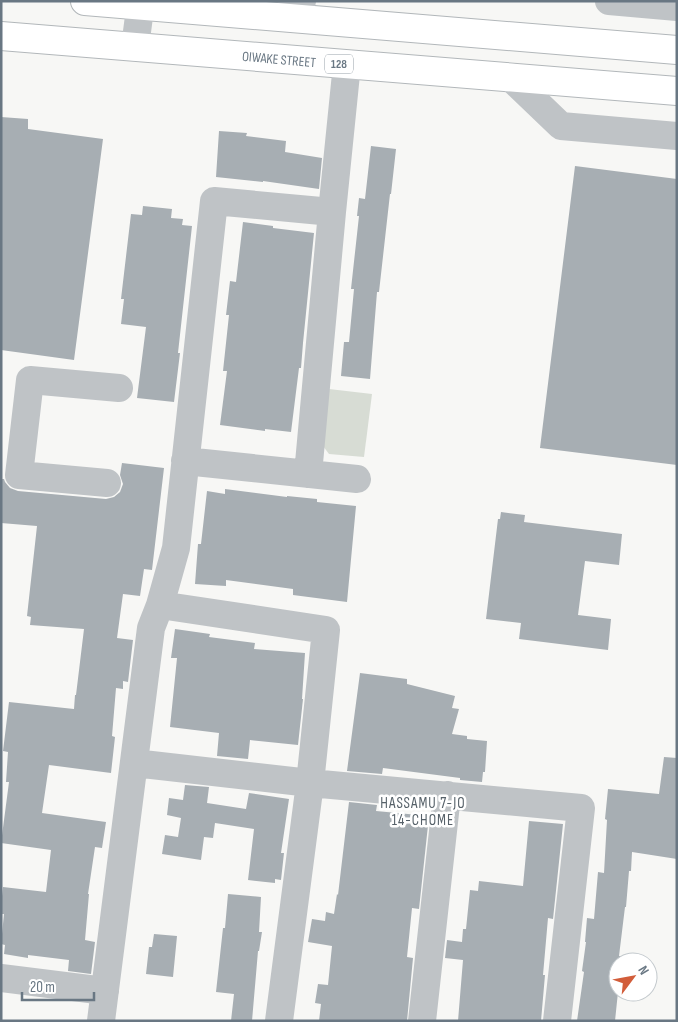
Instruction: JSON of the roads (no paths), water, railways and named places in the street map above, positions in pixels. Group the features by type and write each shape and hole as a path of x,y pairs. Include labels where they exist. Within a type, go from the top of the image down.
{"main road":[{"path":"85,1 292,9 677,50"},
{"name":"OIWAKE STREET","path":"1,36 677,91"}],"street":[{"path":"609,1 677,7"},
{"path":"135,47 141,3"},
{"path":"308,474 347,64"},
{"path":"510,77 560,126 677,136"},
{"path":"102,1021 151,628 160,605 176,548 214,201 332,212"},
{"path":"107,483 20,475 12,450 30,380 119,388"},
{"path":"186,462 357,479"},
{"path":"160,605 326,630 310,783 279,1021"},
{"path":"134,763 310,783 581,808 557,1021"},
{"path":"422,1021 447,795"},
{"path":"1,978 105,990"}],"district":[{"name":"HASSAMU 7-JO 14-CHOME","path":"423,812"}]}
